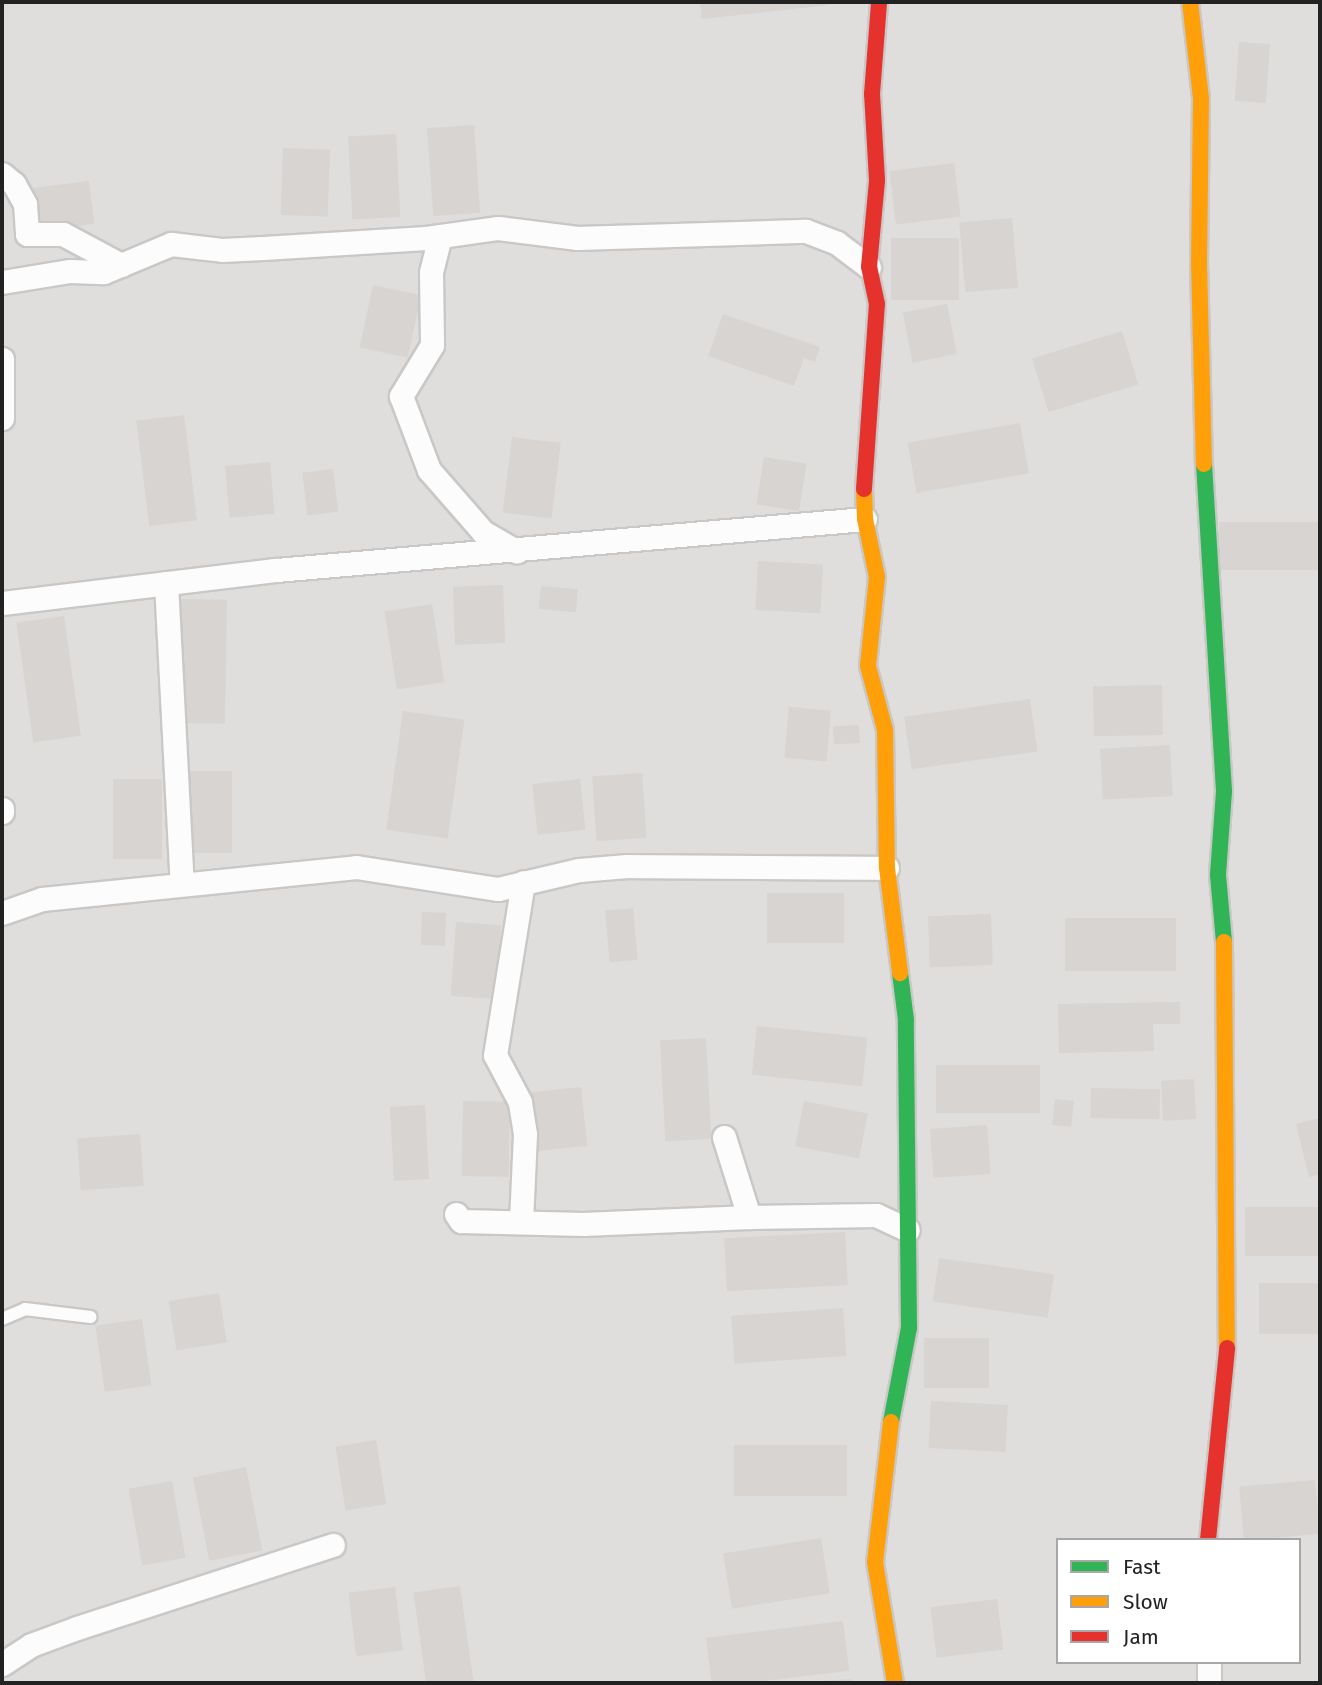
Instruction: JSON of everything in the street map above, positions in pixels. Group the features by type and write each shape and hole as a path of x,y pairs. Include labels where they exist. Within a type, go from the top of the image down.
{"street":[{"path":"879,2 872,94 877,180 869,268 877,304 865,519 877,577 868,666 885,730 887,867 906,1020 909,1328 895,1391 876,1562 895,1683"},
{"path":"1190,2 1201,99 1199,263 1207,557 1224,791 1218,875 1227,973 1227,1366 1208,1538"},
{"path":"2,174 14,184 25,204 27,234 64,234 121,265"},
{"path":"2,282 69,271 104,272 171,244 222,250 440,236 498,228 577,238 806,231 838,243 869,268"},
{"path":"440,236 431,272 432,345 401,396 429,470 483,532 517,552"},
{"path":"2,359 2,418"},
{"path":"2,603 166,583 865,519"},
{"path":"166,583 182,884"},
{"path":"2,913 42,899 356,867 414,873 471,887 498,889 523,882 627,866 887,867"},
{"path":"521,1222 523,1123 520,1102 495,1055 523,882"},
{"path":"724,1137 749,1217"},
{"path":"456,1214 461,1221 521,1222 876,1215 908,1230"},
{"path":"2,1664 31,1645 76,1628 333,1545"},
{"path":"1209,1664 1209,1683"}],"lane":[{"path":"2,1319 25,1309 91,1317"}],"shaded area":[{"path":"2,2 1320,2 1320,1683 2,1683"}],"building":[{"path":"700,2 828,2 829,5 702,19"},
{"path":"1239,42 1270,44 1266,103 1235,101"},
{"path":"474,125 480,213 433,216 427,128"},
{"path":"396,134 400,217 352,219 348,137"},
{"path":"283,148 330,150 328,217 281,215"},
{"path":"954,163 961,217 896,225 889,171"},
{"path":"89,181 94,224 30,232 24,189"},
{"path":"1012,218 1018,288 965,292 959,223"},
{"path":"891,238 959,238 959,300 891,300"},
{"path":"373,285 421,295 408,358 360,348"},
{"path":"947,304 957,354 913,363 903,313"},
{"path":"723,314 820,347 815,362 804,358 794,386 708,356"},
{"path":"1122,331 1138,385 1048,412 1032,358"},
{"path":"184,415 197,520 149,526 136,421"},
{"path":"1020,423 1029,473 917,493 908,443"},
{"path":"512,437 561,443 551,518 503,512"},
{"path":"764,457 806,464 799,511 756,504"},
{"path":"270,462 275,514 230,518 225,466"},
{"path":"333,469 338,512 307,515 302,473"},
{"path":"1219,522 1320,522 1320,570 1219,570"},
{"path":"758,561 823,564 820,613 755,610"},
{"path":"503,585 505,643 455,645 453,587"},
{"path":"541,586 578,589 576,612 539,609"},
{"path":"177,599 227,600 225,724 175,723"},
{"path":"432,604 444,682 397,690 385,612"},
{"path":"64,616 81,736 33,743 16,623"},
{"path":"1162,685 1163,735 1094,736 1093,686"},
{"path":"1030,699 1037,751 912,769 904,717"},
{"path":"789,707 831,711 826,761 785,758"},
{"path":"403,711 464,720 448,838 386,830"},
{"path":"859,725 860,743 834,744 833,726"},
{"path":"1170,745 1173,796 1103,800 1100,749"},
{"path":"183,771 232,771 232,853 183,853"},
{"path":"642,773 647,838 597,841 592,776"},
{"path":"113,779 162,779 162,859 113,859"},
{"path":"580,779 585,830 538,835 532,784"},
{"path":"767,893 844,893 844,943 767,943"},
{"path":"633,908 638,960 610,962 605,910"},
{"path":"422,912 446,913 445,946 421,945"},
{"path":"991,914 993,965 930,967 928,916"},
{"path":"1065,918 1176,918 1176,971 1065,971"},
{"path":"456,922 501,925 496,999 451,996"},
{"path":"1180,1002 1180,1024 1153,1024 1154,1051 1059,1053 1058,1004"},
{"path":"757,1026 867,1038 862,1086 752,1075"},
{"path":"706,1038 711,1139 665,1141 660,1040"},
{"path":"936,1065 1040,1065 1040,1113 936,1113"},
{"path":"1194,1079 1196,1119 1163,1121 1161,1081"},
{"path":"581,1087 587,1146 530,1152 524,1093"},
{"path":"1091,1088 1160,1089 1159,1119 1090,1118"},
{"path":"1055,1099 1074,1101 1071,1127 1052,1125"},
{"path":"463,1101 510,1102 509,1177 462,1176"},
{"path":"804,1101 868,1113 859,1159 795,1146"},
{"path":"425,1105 429,1179 394,1181 390,1107"},
{"path":"1320,1118 1320,1174 1309,1177 1296,1124"},
{"path":"987,1125 990,1174 934,1178 930,1129"},
{"path":"140,1134 144,1186 81,1190 77,1138"},
{"path":"1245,1207 1320,1207 1320,1256 1245,1256"},
{"path":"845,1232 848,1285 727,1291 724,1238"},
{"path":"939,1258 1054,1274 1048,1318 933,1302"},
{"path":"1259,1283 1320,1283 1320,1334 1259,1334"},
{"path":"219,1293 227,1342 176,1350 169,1301"},
{"path":"843,1308 846,1356 735,1364 731,1316"},
{"path":"142,1319 151,1385 105,1392 95,1326"},
{"path":"924,1338 989,1338 989,1388 924,1388"},
{"path":"931,1401 1008,1405 1005,1452 929,1448"},
{"path":"376,1440 386,1504 346,1511 336,1446"},
{"path":"734,1445 847,1445 847,1496 734,1496"},
{"path":"246,1467 262,1550 209,1561 193,1477"},
{"path":"1315,1480 1320,1534 1244,1538 1239,1487"},
{"path":"172,1481 186,1558 142,1565 129,1489"},
{"path":"821,1538 830,1593 732,1609 723,1553"},
{"path":"460,1586 474,1683 426,1683 413,1593"},
{"path":"395,1587 403,1651 356,1656 348,1593"},
{"path":"997,1599 1003,1650 937,1658 930,1607"},
{"path":"843,1621 849,1671 748,1683 712,1683 706,1638"},
{"path":"851,1679 851,1683 824,1683 824,1681"}],"traffic: fast":[{"path":"1204,464 1224,791 1218,875 1224,942"},
{"path":"891,1422 909,1328 906,1020 900,973"}],"traffic: slow":[{"path":"1190,2 1201,99 1199,263 1204,464"},
{"path":"864,489 865,519 877,577 868,666 885,730 887,868 900,973"},
{"path":"1224,942 1227,1348"},
{"path":"891,1422 875,1562 895,1683"}],"traffic: jam":[{"path":"864,489 877,304 869,267 877,180 872,94 879,2"},
{"path":"1208,1538 1227,1348"}]}
